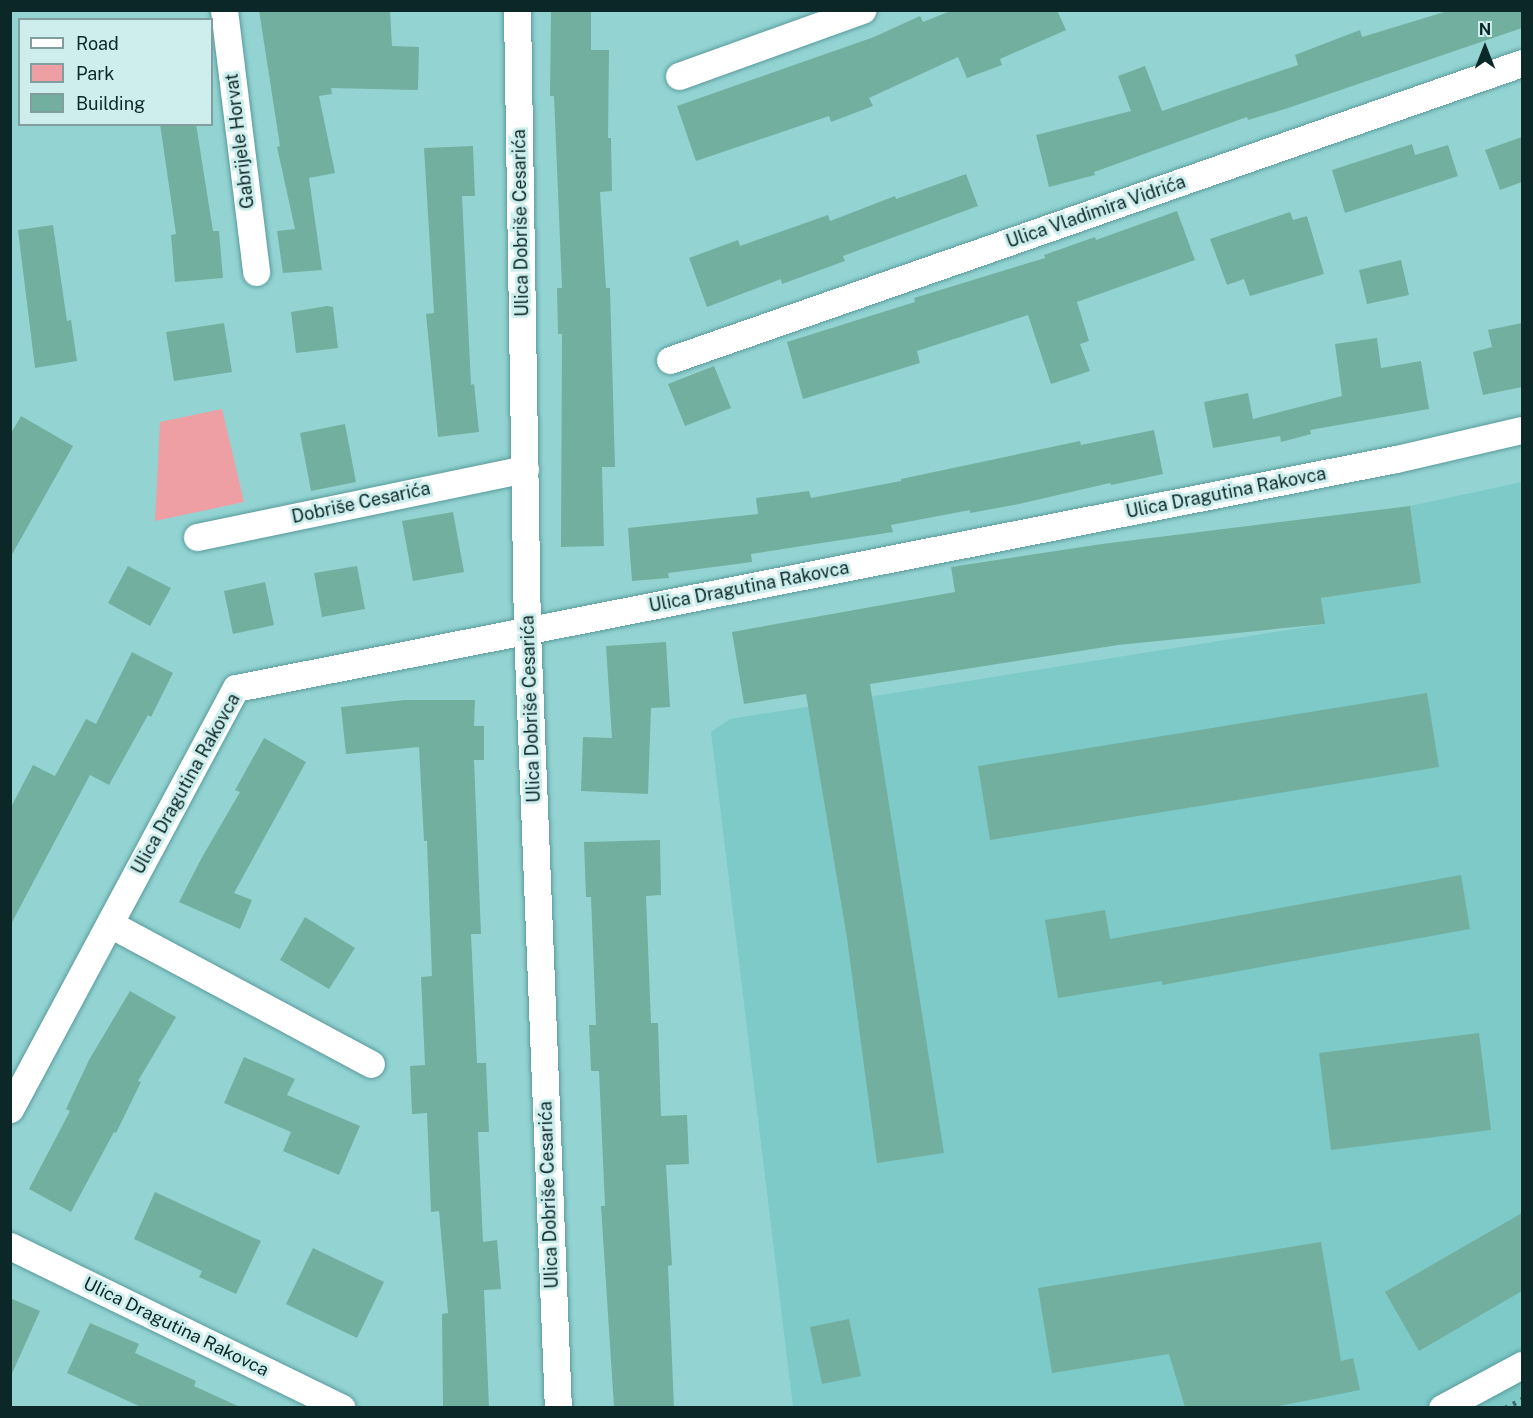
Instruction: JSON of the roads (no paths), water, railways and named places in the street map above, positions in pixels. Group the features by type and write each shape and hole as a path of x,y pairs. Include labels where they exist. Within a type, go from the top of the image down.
{"street":[{"name":"Gabrijele Horvat","path":"224,10 256,272"},
{"name":"Ulica Dobriše Cesarića","path":"517,10 527,631 558,1407"},
{"path":"679,76 862,10"},
{"name":"Ulica Vladimira Vidrića","path":"670,360 1522,63"},
{"name":"Ulica Dragutina Rakovca","path":"10,1109 236,688 1395,459 1522,430"},
{"name":"Dobriše Cesarića","path":"197,537 525,469"},
{"path":"110,924 371,1064"},
{"name":"Ulica Dragutina Rakovca","path":"10,1246 342,1407"},
{"path":"1442,1407 1522,1365"}],"railway":[{"path":"1505,1408 1522,1399"}]}
